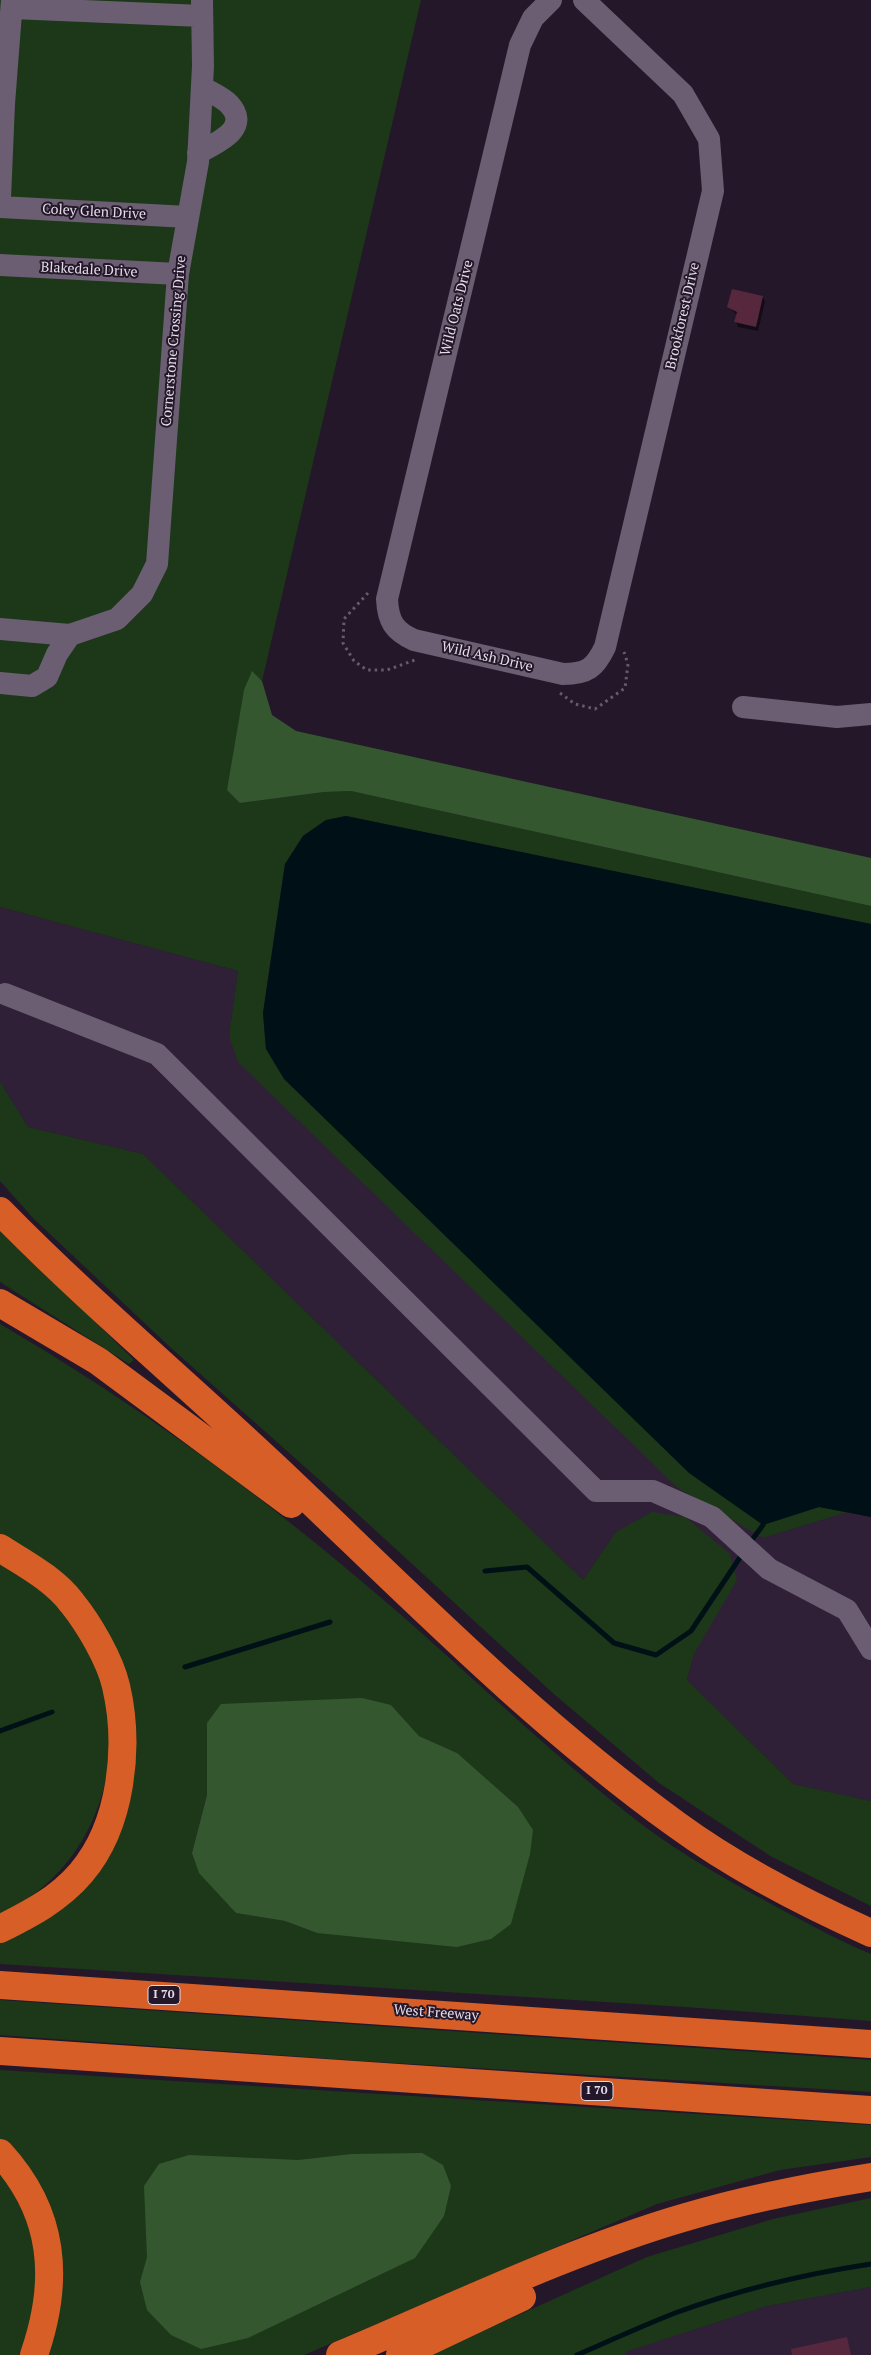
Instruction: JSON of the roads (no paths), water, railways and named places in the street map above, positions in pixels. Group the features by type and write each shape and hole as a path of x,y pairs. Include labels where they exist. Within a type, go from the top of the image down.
{"highway":[{"path":"0,1211 276,1468 419,1606 557,1729 678,1826 734,1862 797,1897 871,1933"},
{"path":"0,1303 98,1360 268,1486 419,1606"},
{"path":"0,1548 39,1572 65,1596 94,1634 116,1684 123,1727 120,1784 115,1807 100,1844 81,1873 53,1899 28,1915 0,1929"},
{"name":"West Freeway","path":"0,1985 871,2044"},
{"name":"I 70","path":"0,2051 871,2110"},
{"path":"0,2152 16,2170 37,2208 48,2249 50,2290 43,2330 34,2355"},
{"path":"340,2355 551,2265 685,2217 767,2196 871,2177"},
{"path":"400,2355 594,2262 685,2225 767,2196"}],"street":[{"name":"Wild Oats Drive","path":"392,625 387,599 520,45 533,18 551,0"},
{"name":"Brookforest Drive","path":"584,0 683,94 709,139 713,191 604,647 598,662 587,670"},
{"path":"0,198 2,103 12,4 202,8"},
{"name":"Cornerstone Crossing Drive","path":"0,629 70,635 116,619 142,594 157,564 178,274 198,153 202,87 202,8"},
{"path":"198,153 228,136 235,128 236,116 228,103 202,87"},
{"name":"Coley Glen Drive","path":"0,206 188,217"},
{"name":"Blakedale Drive","path":"0,265 178,274"},
{"name":"Wild Ash Drive","path":"392,625 400,634 414,640 563,674 577,674 587,670"},
{"path":"0,683 32,686 47,677 57,654 70,635"},
{"path":"743,707 837,717 871,714"},
{"path":"5,994 157,1054 596,1491 653,1491 712,1517 769,1569 846,1610 871,1649"}],"waterway":[{"path":"749,1544 763,1525"},
{"path":"485,1571 527,1567 614,1643 656,1655 691,1631 743,1553"},
{"path":"185,1667 330,1622"},
{"path":"0,1731 52,1712"},
{"path":"577,2355 675,2313 723,2297 797,2278 871,2264"}]}
